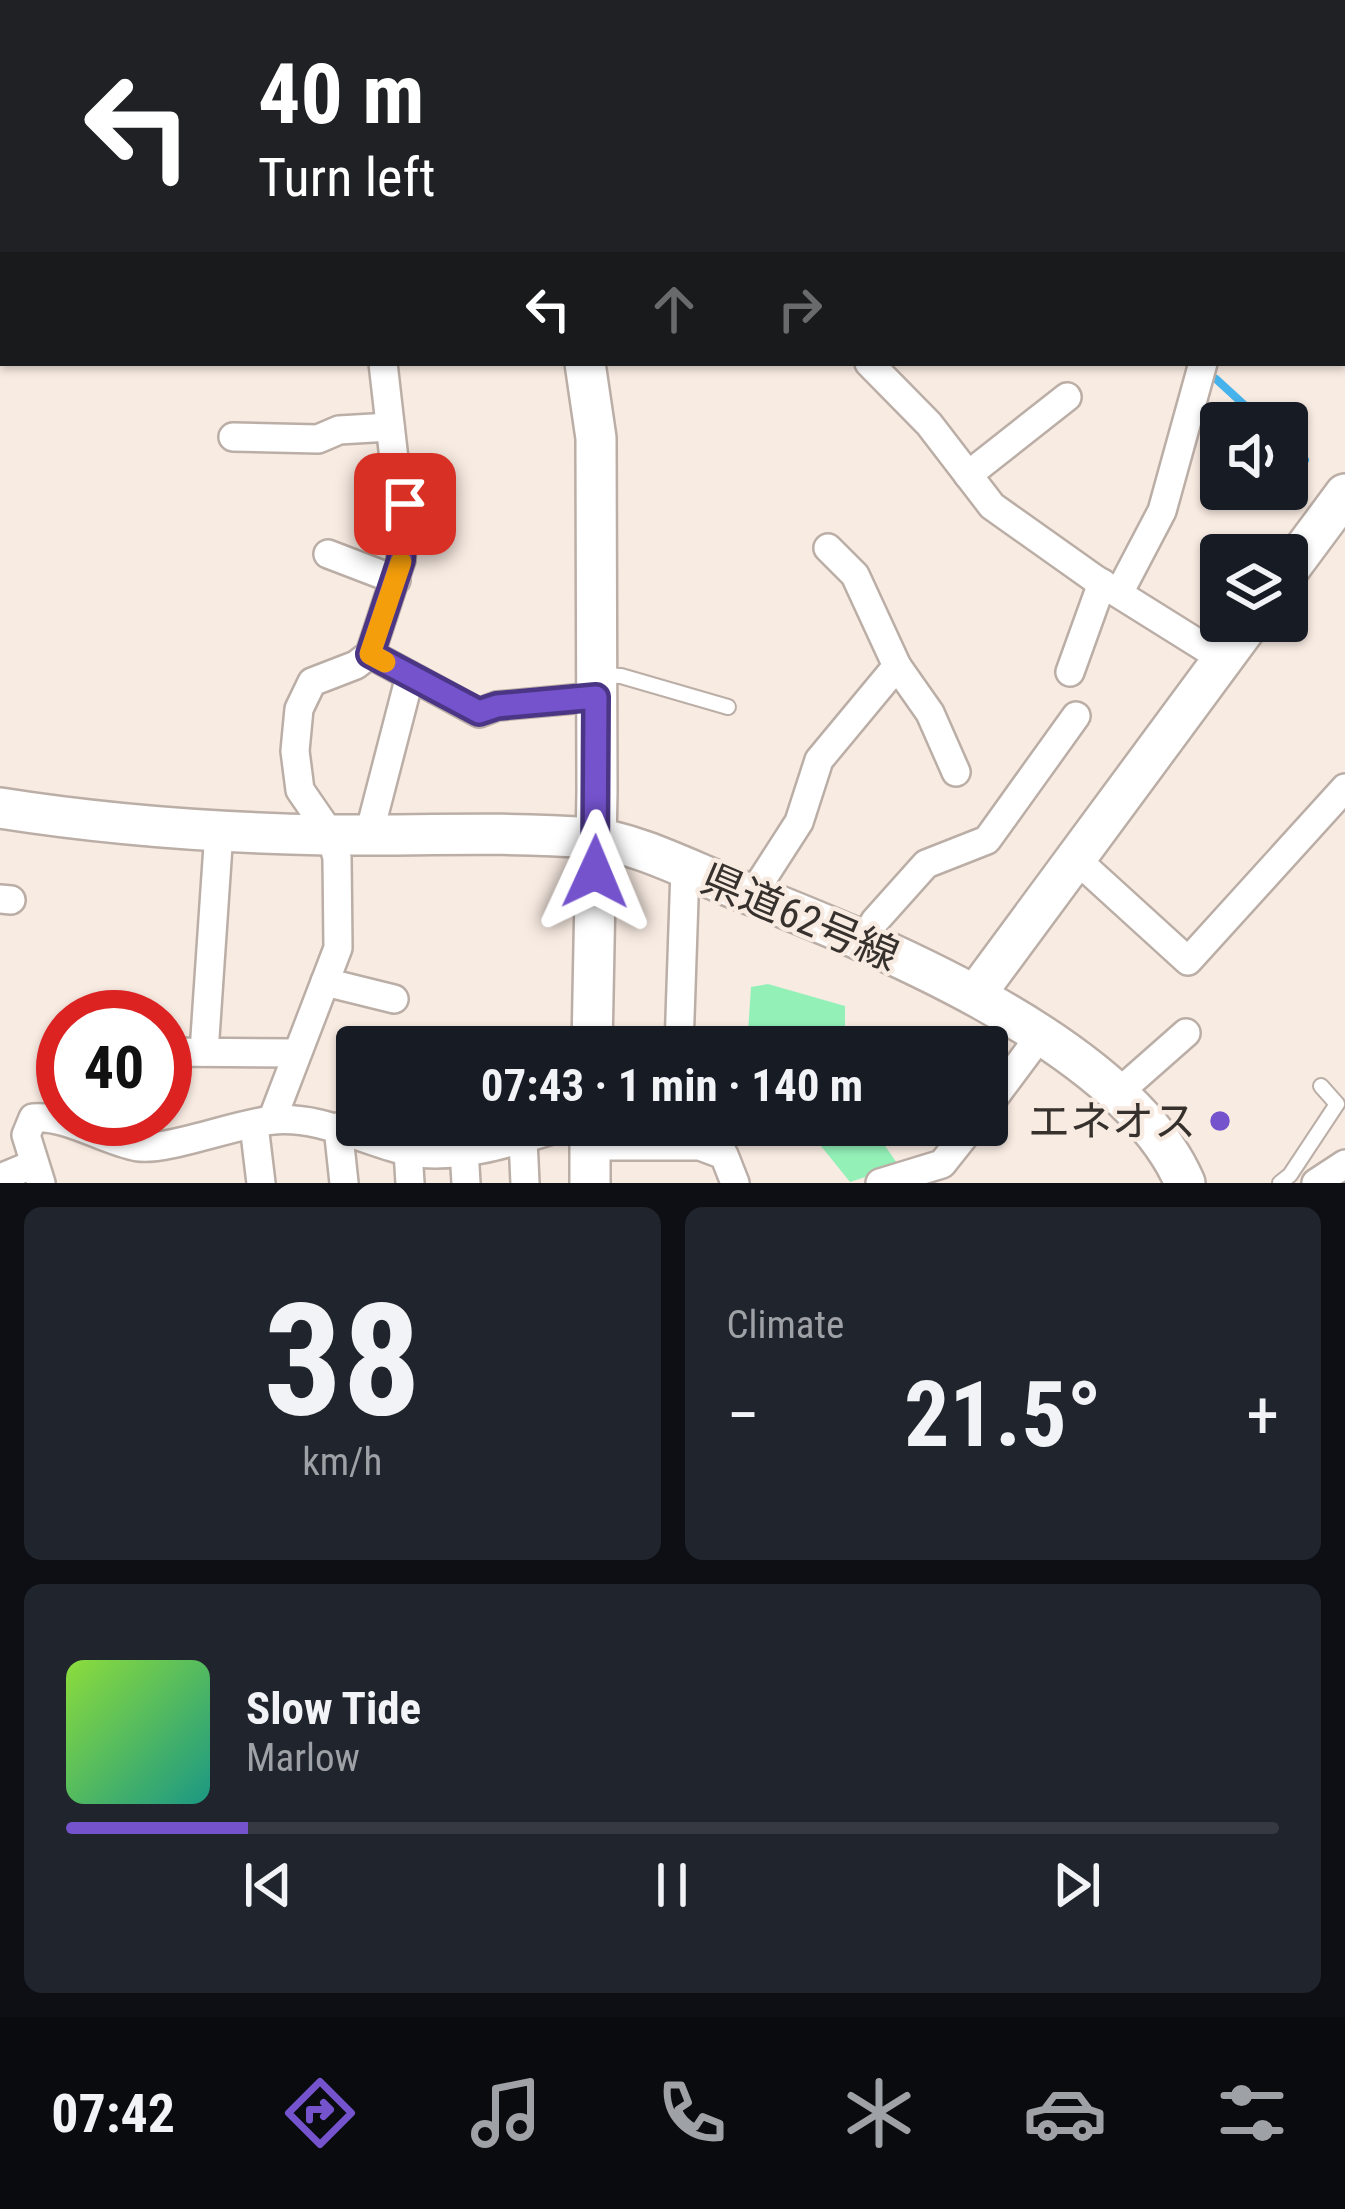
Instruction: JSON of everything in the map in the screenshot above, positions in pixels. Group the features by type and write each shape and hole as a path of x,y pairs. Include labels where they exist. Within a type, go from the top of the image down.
{"street":[{"path":"350,834 300,790 295,751 299,709 312,682 370,654 401,560 405,504 382,366"},
{"path":"585,366 596,438 592,1026"},
{"path":"871,366 929,424 992,506 1223,659"},
{"path":"1070,672 1110,588 1162,511 1202,366"},
{"path":"968,475 1067,397"},
{"path":"233,437 318,439 339,430 390,427"},
{"path":"1308,544 1345,494"},
{"path":"828,548 855,575 897,666 930,713 956,772"},
{"path":"328,554 396,580"},
{"path":"975,995 1236,642"},
{"path":"370,654 479,712 596,686"},
{"path":"752,896 799,822 819,760 897,666"},
{"path":"261,1183 263,1122 297,1053 338,948 337,858 410,676"},
{"path":"862,942 926,864 987,840 1076,716"},
{"path":"1076,859 1188,962 1345,788"},
{"name":"県道62号線","path":"0,808 219,832 596,838 752,896 975,995 1118,1093 1159,1138 1185,1183"},
{"path":"204,1052 219,832"},
{"path":"680,1026 685,869"},
{"path":"325,982 394,999"},
{"path":"1118,1093 1186,1033"},
{"path":"1008,1079 1040,1036"},
{"path":"192,1052 297,1053"},
{"path":"0,1178 38,1174 26,1135 33,1118 55,1120 143,1148 263,1122 336,1126"},
{"path":"340,1146 344,1183"},
{"path":"394,1146 408,1151 486,1146"},
{"path":"524,1146 525,1183"},
{"path":"700,1146 724,1155 735,1183"},
{"path":"898,1181 942,1164 957,1146"},
{"path":"464,1150 466,1183"},
{"path":"408,1151 410,1183"},
{"path":"1316,1183 1345,1164"}],"lane":[{"path":"596,686 621,676 728,706"},
{"path":"1280,1183 1336,1104 1321,1086"}],"green space":[{"path":"768,984 845,1006 845,1026 748,1026 751,987"},
{"path":"821,1146 885,1146 899,1166 850,1182"}],"waterway":[{"path":"1216,379 1241,402"}],"slow traffic":[{"path":"385,662 370,654 401,562"}],"place":[{"name":"エネオス","path":"1220,1121"}],"route":[{"path":"405,504 401,560 370,654 479,712 497,706 596,697 595,872"}]}
